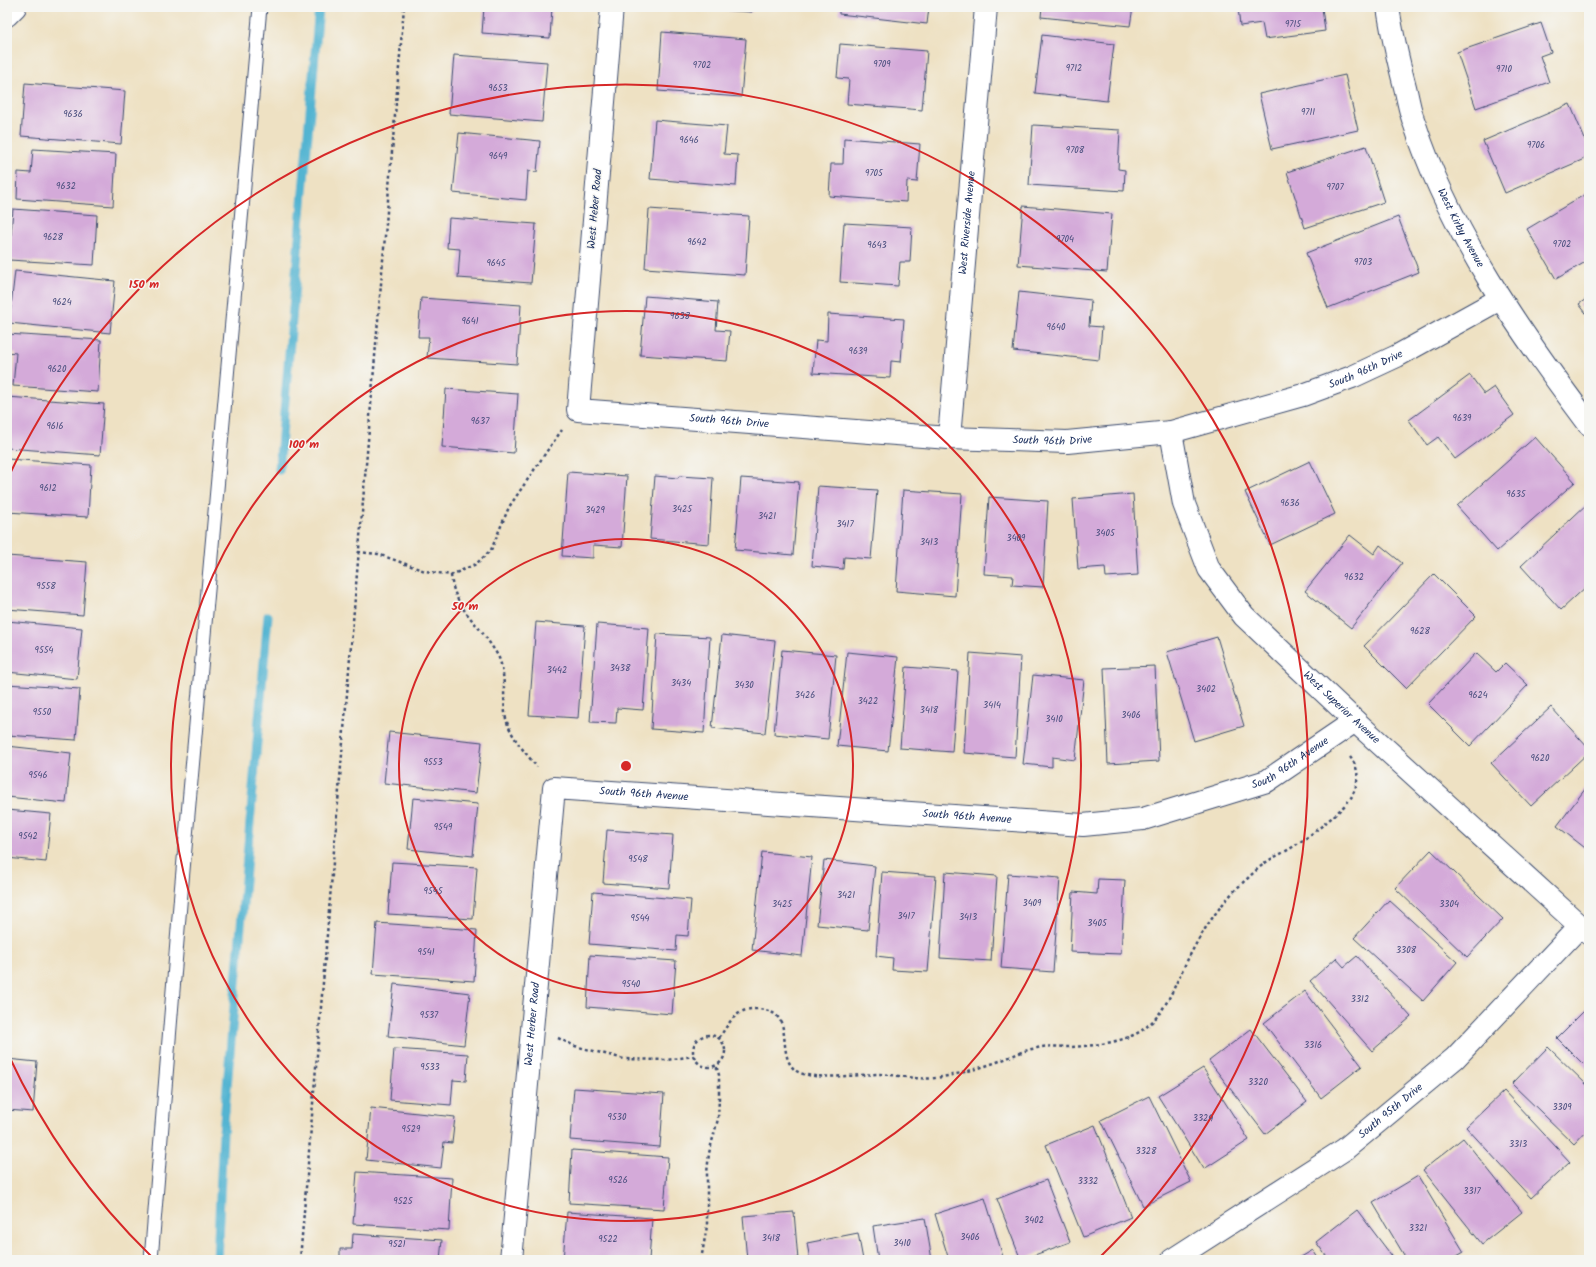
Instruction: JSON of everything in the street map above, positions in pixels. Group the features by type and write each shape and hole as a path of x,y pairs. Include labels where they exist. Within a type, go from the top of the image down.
{"street":[{"path":"7,15 15,7"},
{"name":"West Heber Road","path":"578,410 612,7"},
{"name":"West Riverside Avenue","path":"949,438 986,7"},
{"name":"West Kirby Avenue","path":"1388,7 1392,37 1414,124 1450,211 1500,299 1554,378 1589,424"},
{"name":"South 96th Drive","path":"578,410 949,438 1067,442 1171,432 1303,395 1352,377 1397,356 1500,299"},
{"name":"West Superior Avenue","path":"1171,432 1184,504 1209,569 1244,616 1355,721 1585,930"},
{"name":"South 96th Avenue","path":"554,788 1083,825 1143,819 1267,781 1355,721"},
{"name":"West Herber Road","path":"511,1260 554,788"},
{"name":"South 95th Drive","path":"1172,1260 1345,1149 1455,1058 1585,930"}],"lane":[{"path":"151,1260 222,410 260,7"}],"path":[{"path":"300,1260 404,7"},
{"path":"358,552 378,554 425,571 451,575 476,564 490,550 509,506 548,448 578,410"},
{"path":"451,575 452,586 462,608 486,636 499,658 505,683 505,714 513,736 554,788"},
{"path":"718,1038 737,1014 747,1009 764,1009 774,1014 782,1024 785,1035 785,1050 788,1060 796,1071 811,1075 832,1077 858,1074 882,1074 933,1078 968,1072 1019,1052 1040,1047 1072,1047 1093,1045 1130,1037 1145,1029 1166,1003 1199,938 1218,910 1238,886 1269,860 1298,844 1331,818 1351,798 1358,778 1357,765 1333,736"},
{"path":"532,1035 559,1038 575,1046 624,1058 666,1060 694,1056"},
{"path":"709,1035 718,1038 722,1042 724,1052 720,1062 716,1065 711,1067 701,1064 694,1056 694,1046 700,1038 709,1035"},
{"path":"701,1260 707,1226 708,1152 718,1119 719,1075 716,1065"}],"building":[{"path":"484,7 552,7 550,38 482,33"},
{"path":"752,7 752,12 685,8"},
{"path":"839,7 929,7 927,24 839,14"},
{"path":"1042,7 1133,7 1130,26 1041,17"},
{"path":"1238,7 1326,7 1322,8 1325,31 1265,39 1262,23 1240,26"},
{"path":"1541,23 1551,52 1540,56 1549,82 1476,108 1457,52"},
{"path":"662,32 746,39 741,97 658,91"},
{"path":"1042,35 1114,44 1107,101 1035,93"},
{"path":"840,44 927,51 922,110 847,104 849,79 837,78"},
{"path":"454,55 547,62 542,122 449,114"},
{"path":"1345,75 1358,130 1272,149 1259,94"},
{"path":"25,83 125,91 121,144 21,136"},
{"path":"1570,104 1589,149 1589,157 1505,193 1483,141"},
{"path":"655,120 727,126 724,154 738,155 736,186 650,179"},
{"path":"1033,125 1120,130 1118,169 1125,170 1124,191 1029,185"},
{"path":"459,133 540,141 537,172 528,171 526,200 453,193"},
{"path":"844,138 920,144 917,182 907,181 906,202 829,196 831,164 843,164"},
{"path":"1366,146 1384,202 1305,228 1287,172"},
{"path":"33,149 116,154 113,206 17,199 18,172 31,173"},
{"path":"1589,192 1589,260 1556,279 1527,229"},
{"path":"1023,206 1112,214 1107,272 1018,265"},
{"path":"13,209 97,215 94,265 9,260"},
{"path":"649,209 749,216 745,275 645,268"},
{"path":"1398,217 1419,272 1328,308 1306,253"},
{"path":"449,218 536,224 531,283 458,278 460,249 447,248"},
{"path":"844,223 912,227 910,262 900,262 898,286 840,282"},
{"path":"15,271 115,281 110,333 9,323"},
{"path":"1019,292 1091,300 1089,326 1102,327 1099,360 1013,351"},
{"path":"645,296 718,302 716,330 730,331 727,361 640,355"},
{"path":"1589,297 1589,317 1579,304"},
{"path":"421,298 521,305 517,364 427,358 429,337 418,337"},
{"path":"828,314 904,319 901,362 891,361 890,378 813,373 816,340 827,341"},
{"path":"7,334 101,340 98,392 13,386 16,353 7,352"},
{"path":"1470,375 1484,394 1494,387 1514,415 1455,459 1438,437 1427,445 1409,420"},
{"path":"446,389 518,394 514,453 442,447"},
{"path":"7,397 104,404 100,455 7,448"},
{"path":"1535,437 1575,482 1497,551 1457,506"},
{"path":"7,459 91,465 88,517 7,512"},
{"path":"1310,461 1335,514 1270,545 1245,492"},
{"path":"568,472 627,476 622,547 593,545 593,558 562,556"},
{"path":"655,476 678,478 679,476 713,478 709,544 650,539"},
{"path":"741,478 799,482 793,555 735,550"},
{"path":"818,486 877,490 871,559 844,557 843,569 812,566"},
{"path":"903,490 962,494 955,596 896,591"},
{"path":"1133,494 1138,575 1106,577 1105,567 1078,569 1073,499"},
{"path":"989,497 1048,501 1043,587 1012,585 1013,576 984,574"},
{"path":"1589,502 1589,584 1561,610 1521,566"},
{"path":"1350,535 1374,554 1380,545 1402,563 1351,628 1305,591"},
{"path":"7,556 87,562 83,615 7,609"},
{"path":"1434,574 1476,616 1406,688 1364,646"},
{"path":"7,621 82,628 77,679 7,672"},
{"path":"536,622 585,626 578,718 529,715"},
{"path":"597,624 649,628 643,710 617,708 616,723 590,722"},
{"path":"657,634 710,637 704,733 651,729"},
{"path":"722,635 775,641 765,733 712,728"},
{"path":"1217,637 1244,726 1194,741 1167,652"},
{"path":"782,650 836,655 828,739 774,734"},
{"path":"847,652 898,657 888,751 837,746"},
{"path":"970,653 1021,657 1015,757 964,753"},
{"path":"1476,653 1496,672 1505,663 1528,685 1470,746 1428,704"},
{"path":"1155,666 1159,761 1108,764 1104,668"},
{"path":"906,667 958,671 952,752 900,748"},
{"path":"1033,675 1084,680 1075,760 1052,757 1052,767 1023,764"},
{"path":"7,684 80,689 76,740 7,735"},
{"path":"1551,707 1589,749 1589,752 1531,806 1491,763"},
{"path":"389,732 482,742 476,793 384,783"},
{"path":"7,746 71,753 66,803 7,797"},
{"path":"1589,784 1589,851 1557,826"},
{"path":"413,798 478,804 473,856 408,849"},
{"path":"7,810 51,814 46,862 7,858"},
{"path":"607,830 673,835 669,888 603,883"},
{"path":"1431,850 1503,919 1467,957 1395,888"},
{"path":"762,852 812,857 802,956 752,950"},
{"path":"824,860 875,866 868,930 817,925"},
{"path":"392,862 477,867 473,919 388,914"},
{"path":"882,872 936,876 928,972 892,970 893,958 876,956"},
{"path":"945,872 997,876 991,961 940,958"},
{"path":"1008,874 1060,878 1053,972 1001,968"},
{"path":"1098,879 1125,880 1121,954 1070,952 1073,892 1097,894"},
{"path":"593,892 691,900 688,936 677,935 676,951 589,944"},
{"path":"1389,900 1457,962 1423,1001 1354,938"},
{"path":"377,923 477,930 474,981 373,974"},
{"path":"590,955 676,961 672,1014 587,1007"},
{"path":"1357,956 1411,1017 1372,1051 1310,981 1336,958 1344,967"},
{"path":"394,984 470,993 464,1045 388,1036"},
{"path":"1305,991 1362,1066 1321,1098 1264,1023"},
{"path":"1589,1006 1589,1070 1557,1038"},
{"path":"1251,1029 1307,1102 1265,1134 1209,1061"},
{"path":"1548,1047 1589,1087 1589,1128 1574,1144 1512,1084"},
{"path":"394,1049 468,1054 466,1081 453,1080 451,1105 390,1100"},
{"path":"7,1059 37,1062 33,1112 7,1110"},
{"path":"1203,1068 1249,1140 1204,1169 1158,1096"},
{"path":"574,1088 664,1094 660,1147 570,1140"},
{"path":"1504,1091 1570,1162 1531,1198 1466,1127"},
{"path":"1149,1096 1191,1182 1143,1206 1101,1120"},
{"path":"371,1108 455,1117 452,1143 444,1142 441,1168 366,1160"},
{"path":"1095,1125 1131,1217 1083,1237 1046,1145"},
{"path":"1463,1138 1522,1212 1482,1244 1423,1170"},
{"path":"572,1150 668,1157 664,1209 569,1203"},
{"path":"357,1172 452,1178 449,1230 353,1224"},
{"path":"1418,1176 1464,1252 1450,1260 1407,1260 1373,1203"},
{"path":"1046,1180 1070,1242 1021,1260 997,1199"},
{"path":"985,1198 1004,1260 949,1260 935,1214"},
{"path":"1357,1210 1395,1260 1329,1260 1316,1242"},
{"path":"567,1212 652,1218 649,1260 563,1260"},
{"path":"794,1212 798,1260 747,1260 743,1216"},
{"path":"925,1218 932,1260 878,1260 873,1226"},
{"path":"858,1233 863,1260 810,1260 807,1243"},
{"path":"353,1234 442,1240 440,1260 340,1260 340,1249 352,1249"},
{"path":"1313,1250 1319,1260 1296,1260"}],"waterway":[{"path":"279,470 319,7"},
{"path":"217,1260 223,1133 268,616"}]}
